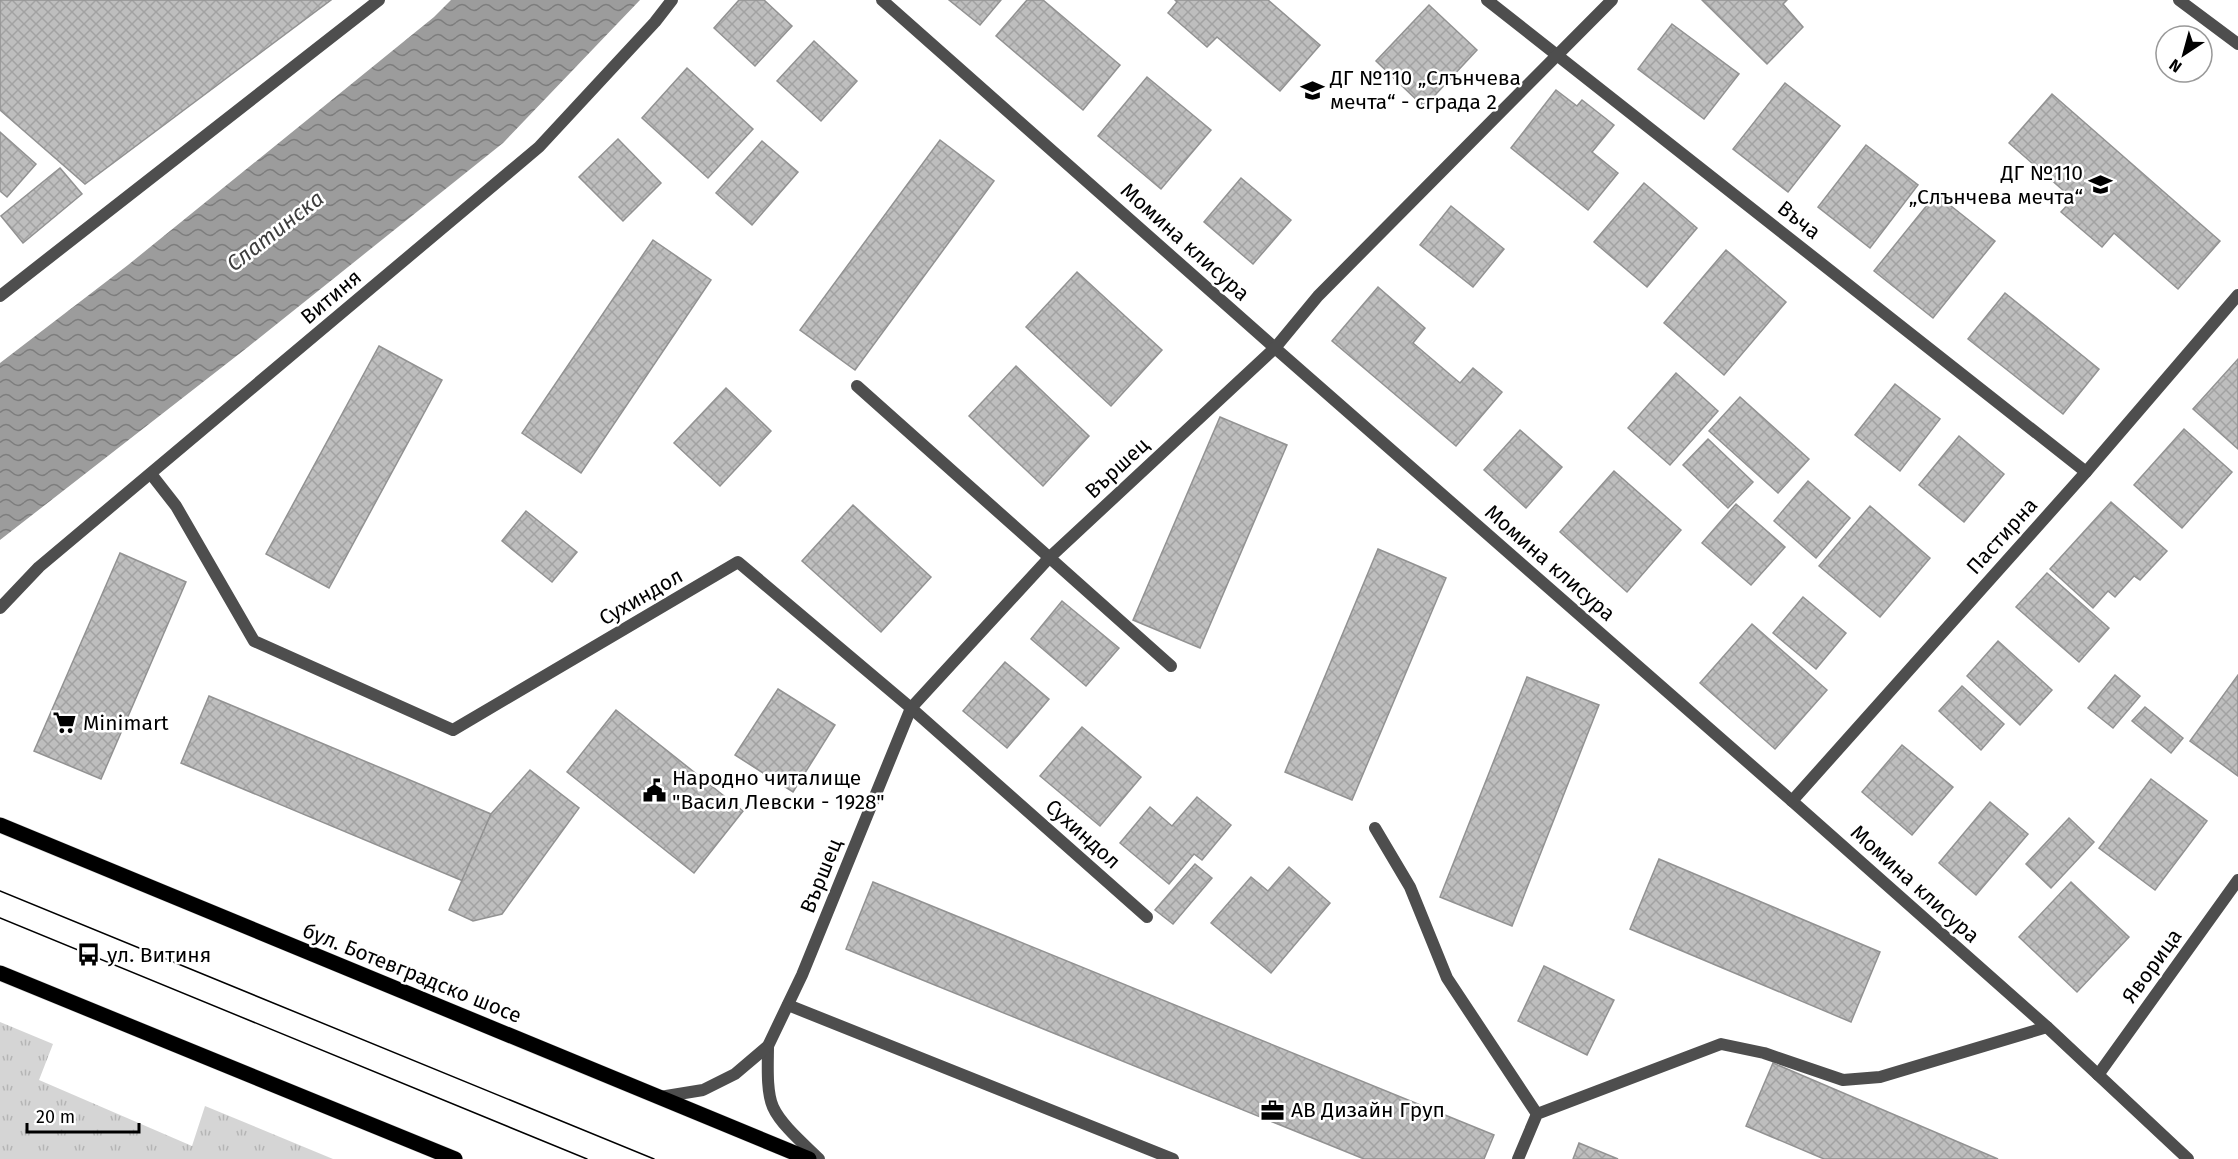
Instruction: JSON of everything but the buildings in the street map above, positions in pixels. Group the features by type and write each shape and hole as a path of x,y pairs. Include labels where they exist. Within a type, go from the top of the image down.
{"main road":[{"name":"бул. Ботевградско шосе","path":"4,825 809,1159"},
{"path":"0,973 455,1159"}],"street":[{"path":"0,296 379,0"},
{"name":"Витиня","path":"0,608 39,567 539,147 655,22 672,0"},
{"name":"Момина клисура","path":"882,0 2047,1027 2188,1159"},
{"name":"Въча","path":"1487,0 2086,472"},
{"name":"Вършец","path":"659,1098 703,1090 735,1074 768,1046 788,1005 911,708 1049,558 1275,348 1318,296 1612,0"},
{"path":"2179,0 2238,44"},
{"name":"Пастирна","path":"1792,801 2086,472 2238,295"},
{"path":"857,386 1171,666"},
{"name":"Сухиндол","path":"151,474 176,506 254,641 453,730 738,562 911,708 1147,917"},
{"path":"1375,828 1410,887 1447,978 1537,1114"},
{"name":"Яворица","path":"2098,1075 2238,880"},
{"path":"788,1005 1173,1159"},
{"path":"1518,1159 1537,1114 1721,1044 1764,1053 1843,1080 1880,1077 2047,1027"},
{"name":"Вършец","path":"768,1046 768,1078 773,1106 792,1131 819,1159"}],"green space":[{"path":"0,1022 53,1044 39,1080 192,1146 205,1106 333,1159 0,1159"}],"water":[{"name":"Слатинска","path":"451,0 640,0 503,143 248,347 0,540 0,363 128,265 434,17"}],"tram line":[{"path":"0,891 654,1159"},
{"path":"0,918 587,1159"}],"place":[{"name":"ДГ №110 „Слънчева мечта“ - сграда 2","path":"1312,90"},
{"name":"ДГ №110 „Слънчева мечта“","path":"2101,185"},
{"name":"Minimart","path":"65,723"},
{"name":"Народно читалище \"Васил Левски - 1928\"","path":"654,790"},
{"name":"ул. Витиня","path":"89,955"},
{"name":"АВ Дизайн Груп","path":"1273,1110"}]}
